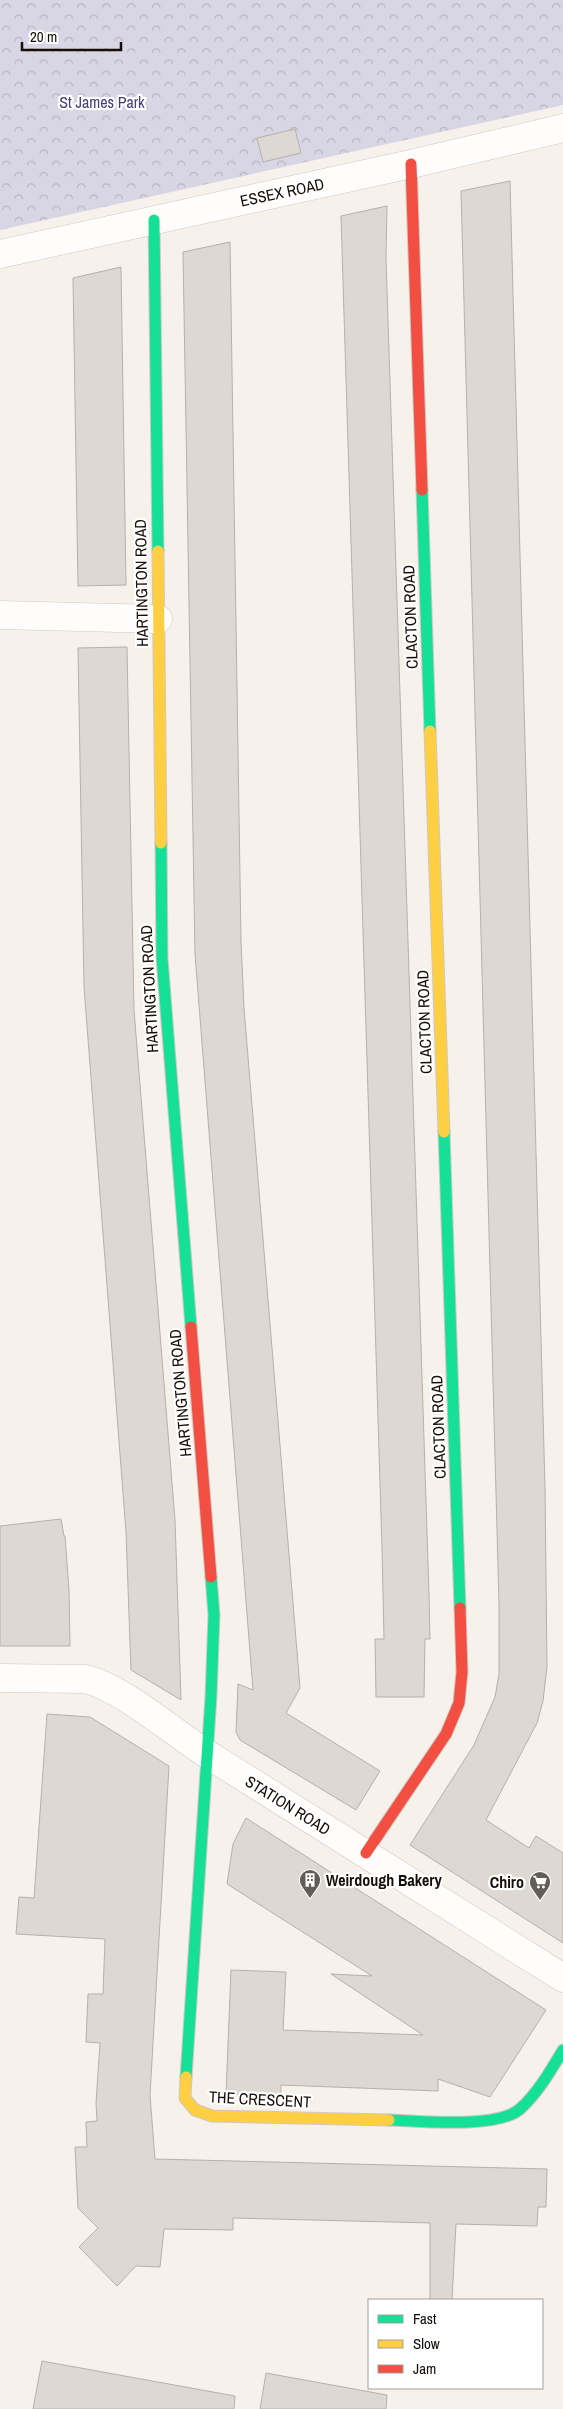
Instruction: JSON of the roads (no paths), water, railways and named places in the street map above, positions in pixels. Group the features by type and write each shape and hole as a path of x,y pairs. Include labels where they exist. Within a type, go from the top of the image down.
{"street":[{"name":"ESSEX ROAD","path":"0,254 411,164 563,128"},
{"name":"CLACTON ROAD","path":"366,1853 446,1734 459,1703 462,1672 411,164"},
{"name":"HARTINGTON ROAD","path":"154,220 162,958 214,1615 211,1696 206,1753"},
{"path":"0,615 158,619"},
{"name":"STATION ROAD","path":"0,1678 85,1679 94,1681 114,1691 206,1753 563,1978"},
{"name":"THE CRESCENT","path":"206,1753 185,2098 195,2110 212,2116 486,2122 519,2110 546,2078 563,2050"}],"place":[{"name":"Weirdough Bakery","path":"310,1899"},
{"name":"Chiro","path":"540,1901"}],"park label":[{"name":"St James Park","path":"102,102"}]}
